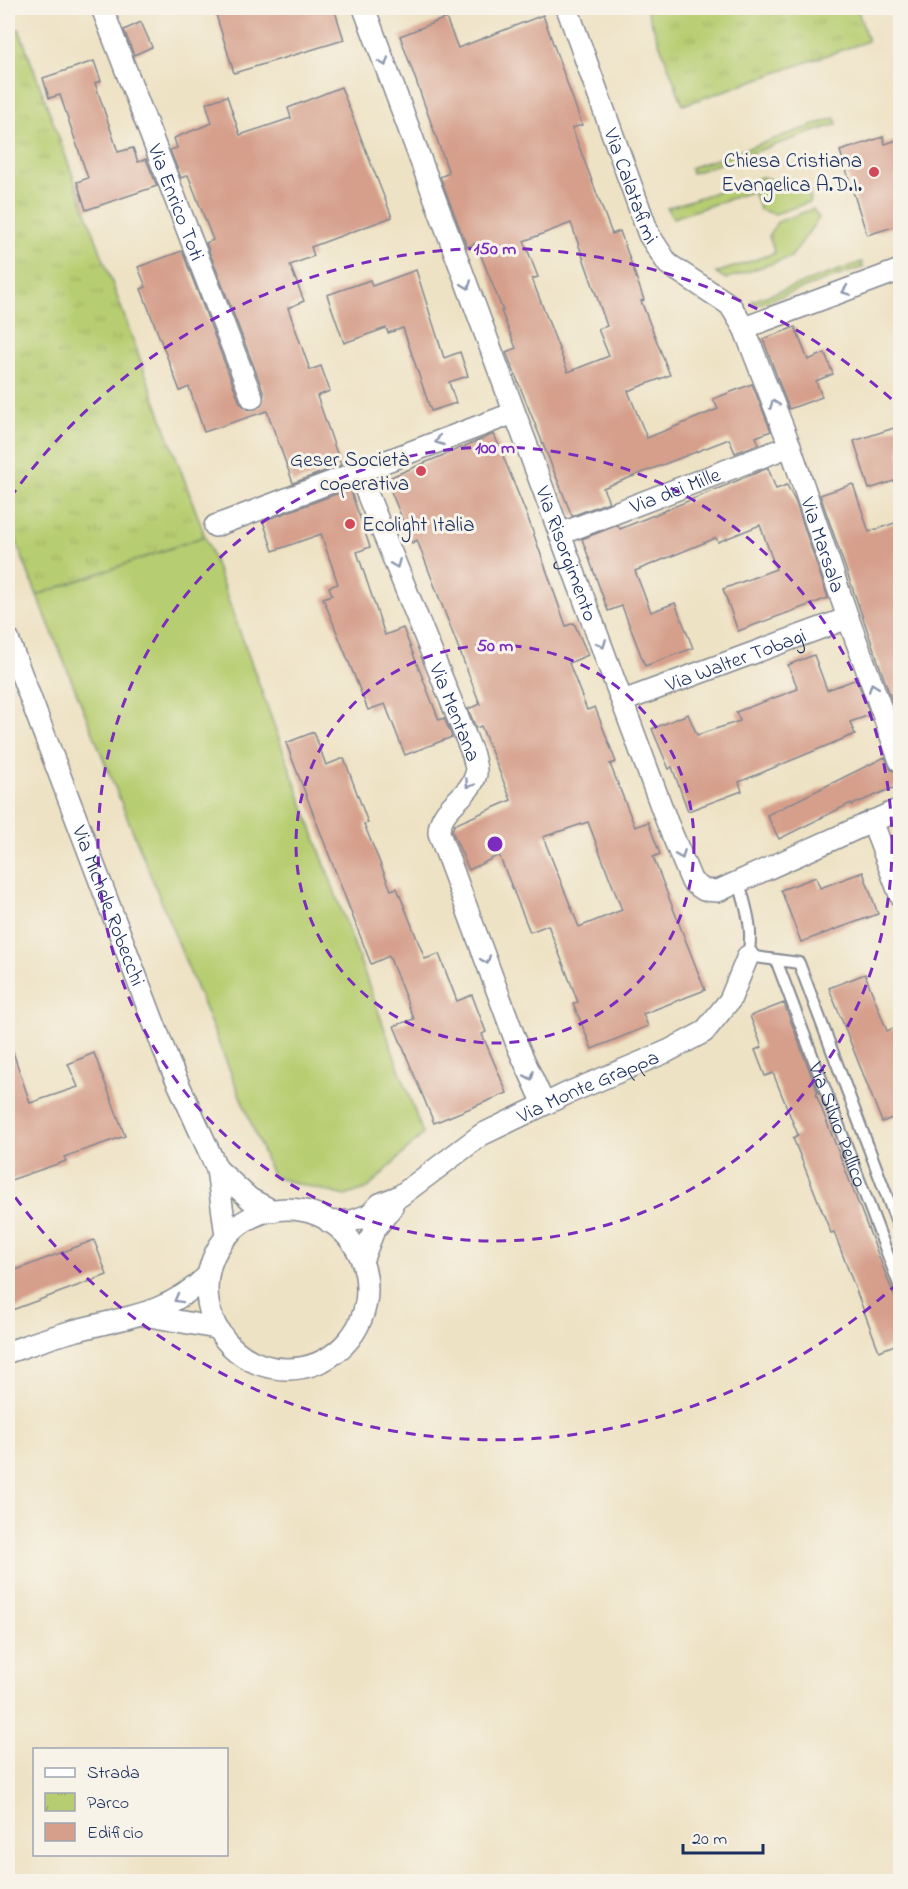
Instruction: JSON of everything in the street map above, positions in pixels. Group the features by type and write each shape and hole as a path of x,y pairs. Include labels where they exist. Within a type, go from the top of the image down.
{"street":[{"name":"Via Enrico Toti","path":"102,8 252,398"},
{"name":"Via Risorgimento","path":"364,8 667,822 692,882 704,890 718,891 739,882"},
{"name":"Via Calatafimi","path":"567,8 649,235 668,264 730,305 744,328"},
{"path":"744,328 900,270"},
{"name":"Via Marsala","path":"744,328 790,446 848,618 900,761"},
{"path":"215,526 514,413"},
{"name":"Via dei Mille","path":"560,534 790,446"},
{"name":"Via Mentana","path":"358,471 473,755 476,774 469,787 448,808 439,824 439,833 518,1047 544,1104"},
{"name":"Via Walter Tobagi","path":"623,701 848,618"},
{"name":"Via Michele Robecchi","path":"8,639 169,1063 217,1169 226,1236"},
{"path":"739,882 900,809"},
{"path":"872,821 900,896"},
{"name":"Via Monte Grappa","path":"329,1222 369,1215 380,1204 400,1196 481,1135 544,1104 668,1052 704,1032 730,1000 748,956"},
{"name":"Via Michele Robecchi","path":"217,1169 250,1199 273,1211"},
{"name":"Via Monte Grappa","path":"362,1261 374,1230 400,1196"},
{"path":"292,1210 312,1213 329,1222 354,1246 362,1261 367,1287 363,1314 351,1338 332,1356 307,1367 280,1370 255,1363 232,1349 216,1328 207,1303 207,1276 214,1255 226,1236 247,1220 273,1211 292,1210"},
{"path":"8,1352 73,1331 144,1315 190,1292 207,1276"},
{"path":"144,1315 216,1328"}],"lane":[{"path":"739,882 749,916 752,938 748,956"},
{"name":"Via Silvio Pellico","path":"748,956 799,963 900,1231"},
{"name":"Via Silvio Pellico","path":"776,960 900,1287"}],"green space":[{"path":"646,8 857,8 868,41 683,105"},
{"path":"19,29 205,536 37,595 8,521 8,32"},
{"path":"835,118 837,124 692,173 690,168"},
{"path":"762,177 810,191 810,202 775,214 760,210 753,191 673,218 667,208"},
{"path":"813,209 819,218 791,257 726,279 716,273 775,253 769,236 777,222"},
{"path":"862,262 863,267 756,305 752,301"},
{"path":"205,536 423,1134 368,1188 345,1196 273,1177 37,595"}],"building":[{"path":"214,8 334,8 344,40 234,73"},
{"path":"543,15 582,125 572,128 612,234 620,231 644,300 641,301 670,375 628,391 647,438 718,409 713,399 752,384 771,431 756,437 759,444 735,453 729,439 603,488 609,502 572,516 506,352 516,348 501,311 503,311 476,243 467,247 440,177 449,173 400,36 446,18 458,48","holes":["571,223 607,326 598,329 609,356 568,372 532,279 538,277 524,241"]},
{"path":"141,22 152,47 134,55 124,30"},
{"path":"94,61 101,81 95,83 118,152 133,148 138,162 146,159 157,186 86,210 77,182 88,178 60,95 49,98 43,78"},
{"path":"341,87 392,217 311,247 314,256 290,265 304,301 288,308 310,370 321,366 330,391 317,396 341,465 293,483 267,411 204,432 189,387 180,391 141,289 146,287 138,267 182,251 240,403 249,410 261,406 264,393 206,243 213,240 188,175 181,178 170,150 177,148 174,138 212,123 206,103 227,96 240,135 291,118 288,108"},
{"name":"Chiesa Cristiana Evangelica A.D.I.","path":"883,137 885,144 900,139 900,225 867,235 840,151"},
{"path":"416,270 444,358 460,352 468,376 449,382 456,403 431,411 403,328 388,333 386,328 344,343 327,295 370,280 372,286"},
{"path":"795,327 808,360 825,353 833,374 816,381 822,397 789,409 763,339"},
{"path":"900,426 900,479 869,489 854,441"},
{"path":"494,434 528,518 566,626 574,623 588,655 569,663 587,710 595,707 616,762 610,764 635,827 648,822 660,854 653,857 705,990 643,1014 648,1026 592,1049 573,1003 578,1002 548,925 530,932 499,855 469,870 452,831 454,825 511,800 481,726 476,728 468,709 480,704 417,540 412,543 386,479","holes":["588,822 622,910 579,927 543,837"]},
{"path":"768,468 776,489 787,485 796,503 828,598 738,631 723,589 776,569 760,525 718,542 716,538 635,571 651,612 675,603 693,648 645,666 622,606 608,611 582,539 618,525 620,529"},
{"path":"853,484 869,532 900,521 900,724 820,495"},
{"path":"350,489 370,547 357,552 385,635 403,628 439,720 444,718 452,737 405,755 385,704 368,710 323,598 332,595 329,587 338,584 321,534 273,551 263,521"},
{"path":"814,655 827,690 857,679 870,715 850,722 855,734 739,782 742,791 688,811 672,767 669,769 652,729 688,714 697,735 740,721 736,712 798,689 788,665"},
{"path":"314,732 326,765 344,758 368,823 364,824 391,890 397,888 425,959 439,954 457,1001 472,995 486,1032 482,1034 507,1093 434,1123 394,1026 414,1019 389,956 371,964 286,743"},
{"path":"885,757 891,770 900,773 900,785 852,805 851,803 779,839 767,815"},
{"path":"863,872 878,914 801,942 781,890 816,877 820,888"},
{"path":"865,974 887,1031 900,1025 900,1115 882,1122 829,988"},
{"path":"784,1003 818,1093 816,1094 900,1311 900,1343 879,1351 834,1232 831,1233 793,1138 798,1135 773,1073 765,1076 755,1050 762,1047 750,1016"},
{"path":"11,1046 30,1103 78,1087 68,1064 94,1053 125,1136 64,1157 66,1161 8,1181 8,1047"},
{"path":"94,1240 107,1275 12,1310 8,1298 8,1273"}],"place":[{"name":"Chiesa Cristiana Evangelica A.D.I.","path":"874,172"},
{"name":"Geser Società coperativa","path":"421,471"},
{"name":"Ecolight Italia","path":"350,524"}]}
